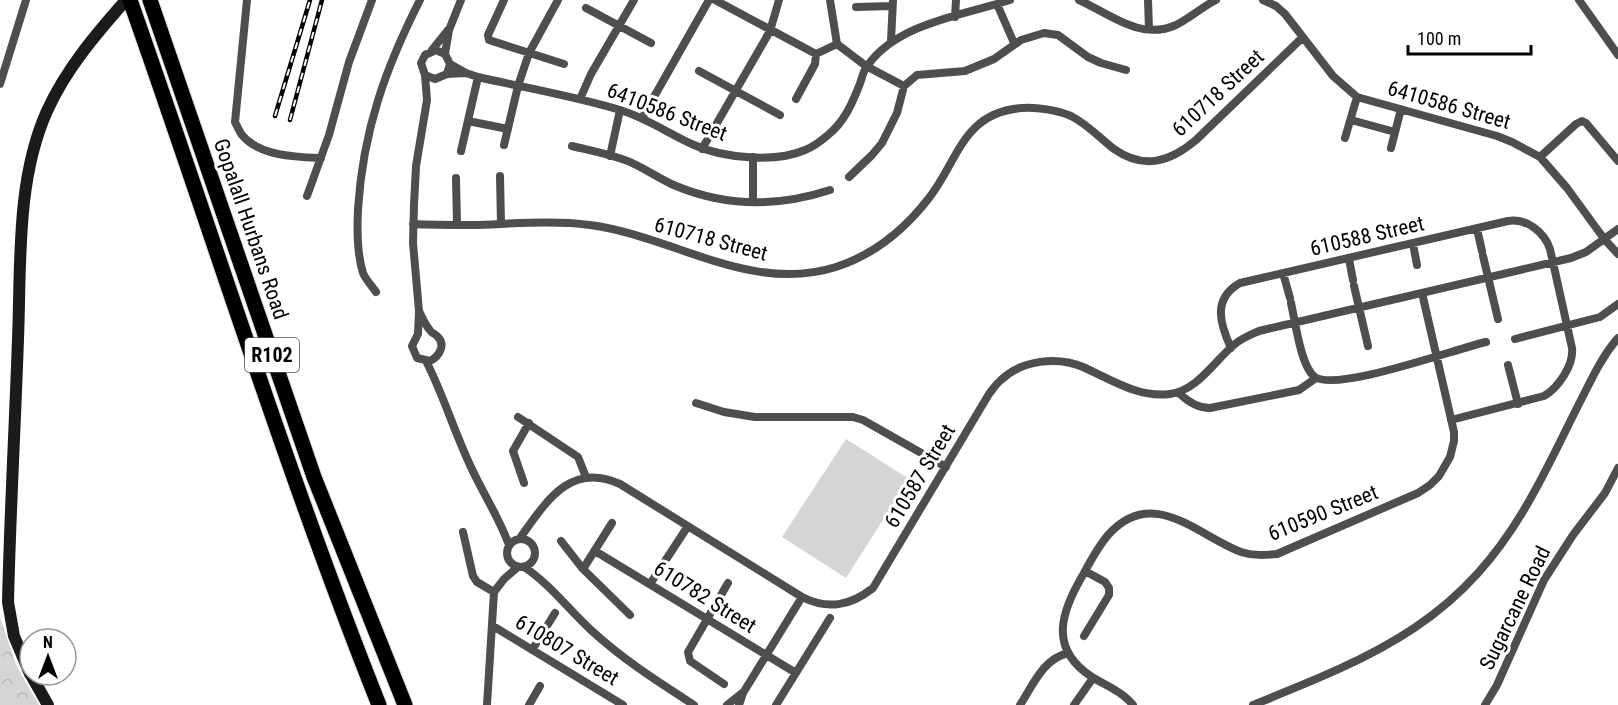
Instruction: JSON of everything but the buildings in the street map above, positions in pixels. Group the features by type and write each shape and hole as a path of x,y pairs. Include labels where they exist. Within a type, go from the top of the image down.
{"highway":[{"name":"Gopalall Hurbans Road","path":"128,0 340,607 379,705"},
{"name":"Gopalall Hurbans Road","path":"150,0 315,477 405,705"}],"street":[{"path":"18,646 4,585 21,251 29,170 46,111 59,87 78,57 114,13 128,0"},
{"path":"247,0 235,122 242,135 255,145 273,152 298,157 321,158"},
{"path":"307,196 321,158 349,62 372,0"},
{"path":"376,292 364,274 360,253 358,218 363,159 370,126 389,64 420,0"},
{"path":"447,74 450,64 446,54 449,30 461,0"},
{"path":"504,0 488,35 489,40 564,64"},
{"path":"504,145 518,86 529,53 558,0"},
{"path":"580,99 591,74 634,0"},
{"path":"642,118 709,0"},
{"path":"715,0 816,54"},
{"path":"702,149 770,31 779,0"},
{"path":"830,0 837,44 866,66 904,86"},
{"path":"955,17 956,0"},
{"name":"6410586 Street","path":"466,73 620,110 642,118 702,149 753,157 793,154 806,150 838,126 847,112 866,66 891,41 905,33 1010,0"},
{"path":"1149,0 1149,29"},
{"path":"1083,1 1130,27 1149,29 1174,26 1191,16 1206,2 1216,0"},
{"name":"6410586 Street","path":"1263,0 1276,6 1285,14 1333,76 1358,97 1497,136 1540,157 1618,254"},
{"path":"1579,0 1618,55"},
{"path":"0,84 22,2"},
{"path":"856,7 892,3 891,41"},
{"path":"997,4 1014,44"},
{"path":"586,8 651,43"},
{"path":"419,311 441,346 438,356 430,360 417,358 412,350 413,341 418,334 419,311 413,243 416,166 427,100 425,75 421,63 425,55 449,30"},
{"path":"849,177 882,143 897,113 904,86 917,75 950,74 982,65 1014,44 1035,35 1051,33 1066,40 1088,57 1101,63 1126,69"},
{"name":"610718 Street","path":"413,224 543,222 592,225 747,271 791,275 814,273 847,263 887,240 930,197 968,134 979,124 994,116 1022,108 1056,112 1071,116 1124,155 1142,161 1164,160 1182,152 1196,140 1303,37"},
{"path":"816,54 837,44"},
{"path":"432,50 439,50 446,54"},
{"path":"796,99 815,64 816,54"},
{"path":"450,64 466,73"},
{"path":"699,71 780,115"},
{"path":"427,100 439,79 447,74 466,73"},
{"path":"425,75 439,79"},
{"path":"461,151 478,76"},
{"path":"1345,138 1358,97"},
{"path":"1391,148 1401,109"},
{"path":"610,156 620,110"},
{"path":"1351,120 1395,132"},
{"path":"468,121 508,129"},
{"path":"1540,157 1582,121 1618,161"},
{"path":"572,146 623,159 674,185 719,199 753,202 794,201 830,190"},
{"path":"753,157 753,202"},
{"path":"500,176 501,224"},
{"path":"456,178 457,225"},
{"name":"610588 Street","path":"1231,348 1220,318 1221,308 1224,300 1240,283 1514,220 1527,224 1543,234 1550,249 1573,354 1569,366 1553,391 1538,399 1451,420"},
{"path":"1477,229 1498,319"},
{"path":"1316,378 1299,390 1210,408 1191,404 1179,393 1199,379 1245,337 1259,331 1553,262 1586,252 1618,229"},
{"path":"1413,244 1417,265"},
{"path":"1348,259 1368,346"},
{"path":"1283,273 1304,360 1316,378 1345,380 1425,361 1486,342"},
{"name":"610590 Street","path":"1068,653 1063,635 1064,613 1071,595 1109,534 1123,522 1146,514 1162,515 1179,520 1233,548 1251,554 1277,554 1418,493 1439,476 1450,457 1454,441 1422,293"},
{"path":"1515,339 1600,317 1618,304"},
{"path":"418,334 431,332"},
{"path":"1253,705 1315,681 1372,654 1408,634 1459,594 1495,555 1513,529 1534,494 1595,374 1618,338"},
{"path":"430,360 441,398 472,470 501,525 515,541 530,541"},
{"name":"610587 Street","path":"586,477 609,479 620,484 802,597 814,603 836,606 862,597 873,588 989,394 1001,380 1018,368 1039,362 1060,361 1080,366 1136,392 1152,395 1179,393"},
{"path":"1508,365 1518,404"},
{"path":"696,403 724,412 755,417 853,417 863,420 946,467"},
{"path":"488,704 495,592 504,579 509,560 507,554 549,499 572,482 586,477 578,457 518,417"},
{"path":"524,483 513,451 529,423"},
{"name":"Sugarcane Road","path":"1485,705 1497,685 1544,580 1573,535 1605,494 1618,468"},
{"path":"532,522 530,541 535,548 534,558 541,578"},
{"path":"583,569 612,523"},
{"path":"650,584 688,525"},
{"path":"463,532 473,576 477,582 495,592"},
{"path":"561,541 583,569 630,615"},
{"name":"610782 Street","path":"595,551 796,673"},
{"path":"504,579 521,567 530,564 534,558"},
{"path":"509,560 541,578 567,608 624,658 650,678 695,705"},
{"path":"1084,636 1108,596 1109,588 1105,582 1085,571"},
{"path":"724,684 690,661 688,657 706,619 728,583"},
{"path":"739,705 743,693 802,597"},
{"path":"532,650 555,613"},
{"path":"776,705 830,618"},
{"name":"610807 Street","path":"494,626 609,702 622,705"},
{"path":"1020,705 1050,660 1068,653 1082,670 1133,705"},
{"path":"1074,705 1094,678"},
{"path":"38,687 48,705"},
{"path":"529,705 540,687"},
{"path":"727,705 743,693"}],"green space":[{"path":"846,439 909,479 846,578 782,537"},
{"path":"0,617 18,669 18,687 29,687 39,705 0,705"}],"railway":[{"path":"275,116 310,0"},
{"path":"290,120 322,0"}]}
